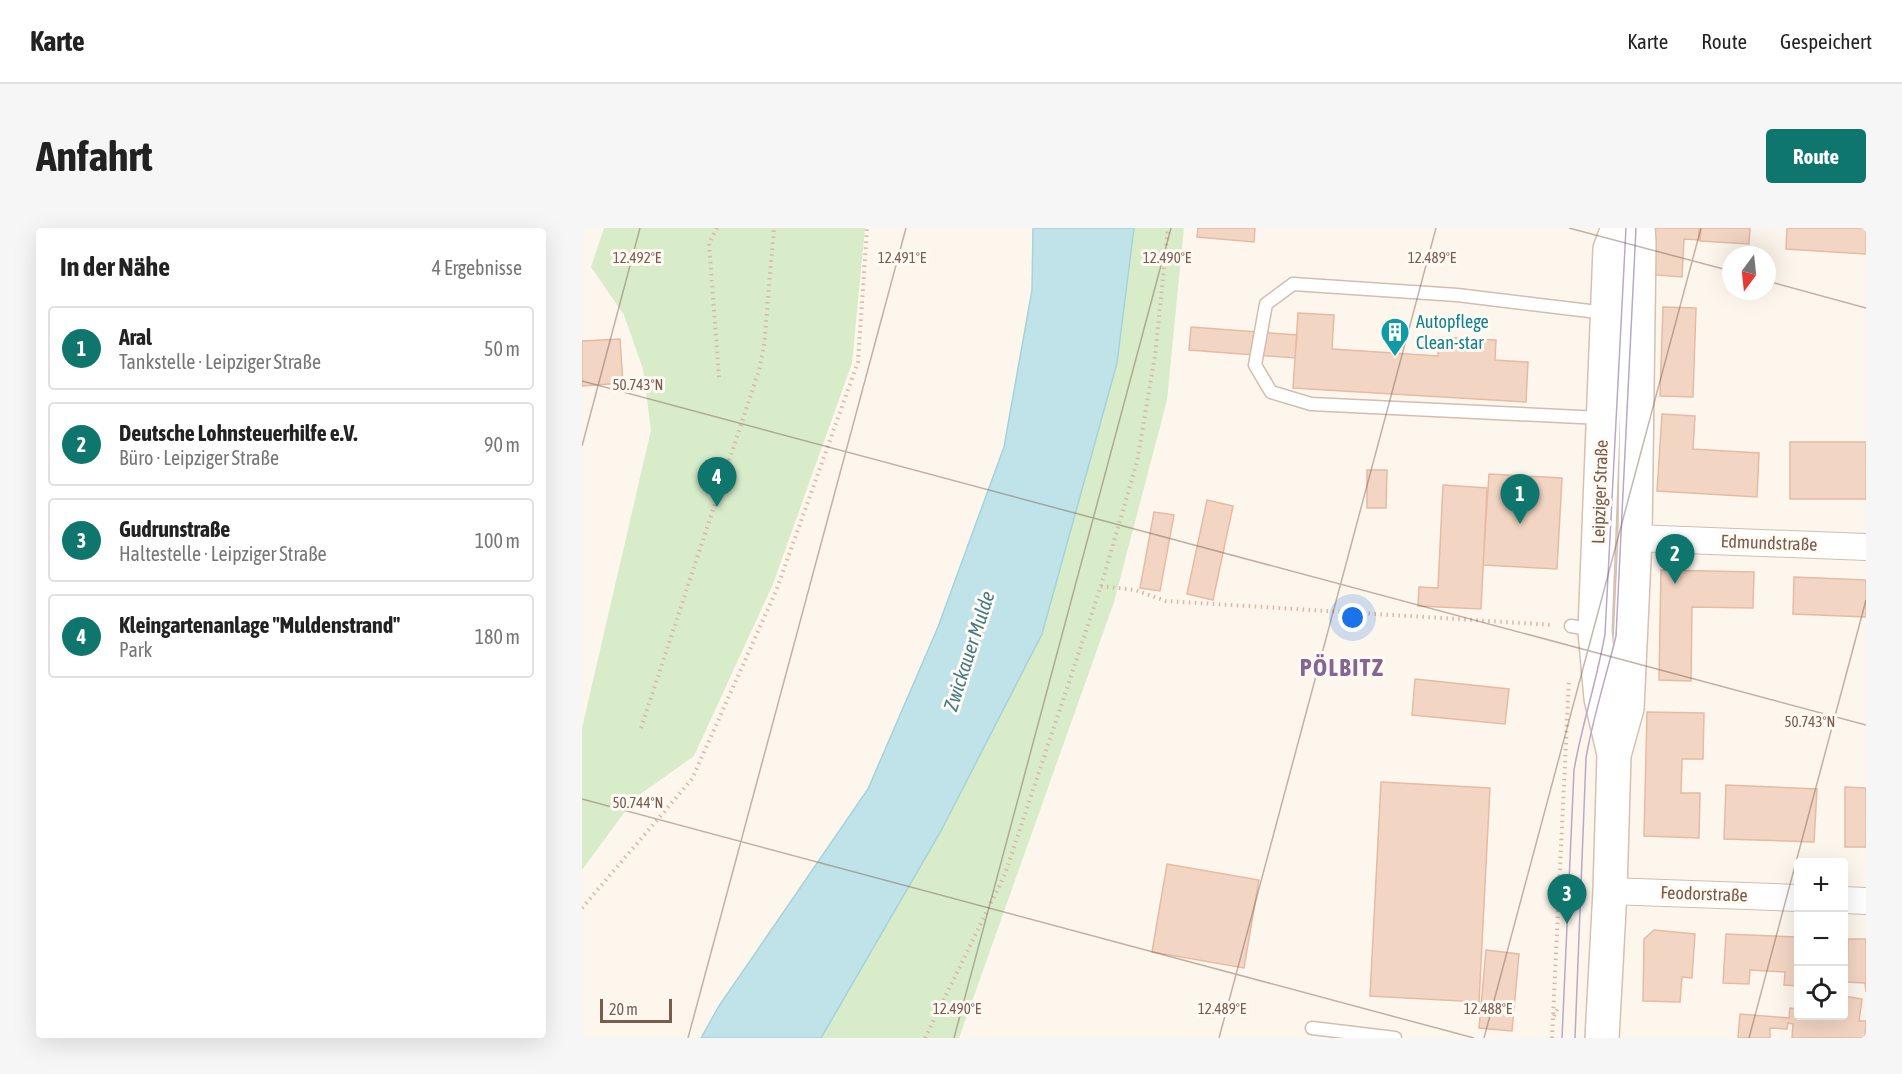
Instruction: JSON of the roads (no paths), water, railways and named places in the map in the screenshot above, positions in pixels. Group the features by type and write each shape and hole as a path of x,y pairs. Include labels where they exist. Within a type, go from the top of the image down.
{"street":[{"name":"Leipziger Straße","path":"1614,755 1583,628 1603,418 1611,249 1618,228"},
{"name":"Leipziger Straße","path":"1602,1038 1614,755 1627,708 1635,538 1638,228"},
{"name":"Edmundstraße","path":"1635,538 1866,547"},
{"name":"Feodorstraße","path":"1610,891 1794,898"},
{"path":"1848,900 1866,901"}],"lane":[{"path":"1603,418 1311,404 1271,392 1255,365 1266,304 1293,284 1457,296 1607,313"},
{"path":"1312,1028 1395,1038"}],"water":[{"name":"Zwickauer Mulde","path":"1033,228 1134,228 1117,363 1042,634 941,831 821,1038 701,1038 719,1006 868,789 938,627 1004,447 1032,290"}],"tram line":[{"path":"1562,1038 1574,770 1605,634 1626,228"},
{"path":"1575,1038 1586,758 1616,636 1636,228"}],"place":[{"name":"Autopflege Clean-star","path":"1395,358"},
{"name":"Kleingartenanlage \"Muldenstrand\"","path":"717,507"},
{"name":"Aral","path":"1520,524"},
{"name":"Deutsche Lohnsteuerhilfe e.V.","path":"1675,584"},
{"name":"Gudrunstraße","path":"1567,924"}],"district":[{"name":"PÖLBITZ","path":"1342,668"}]}
